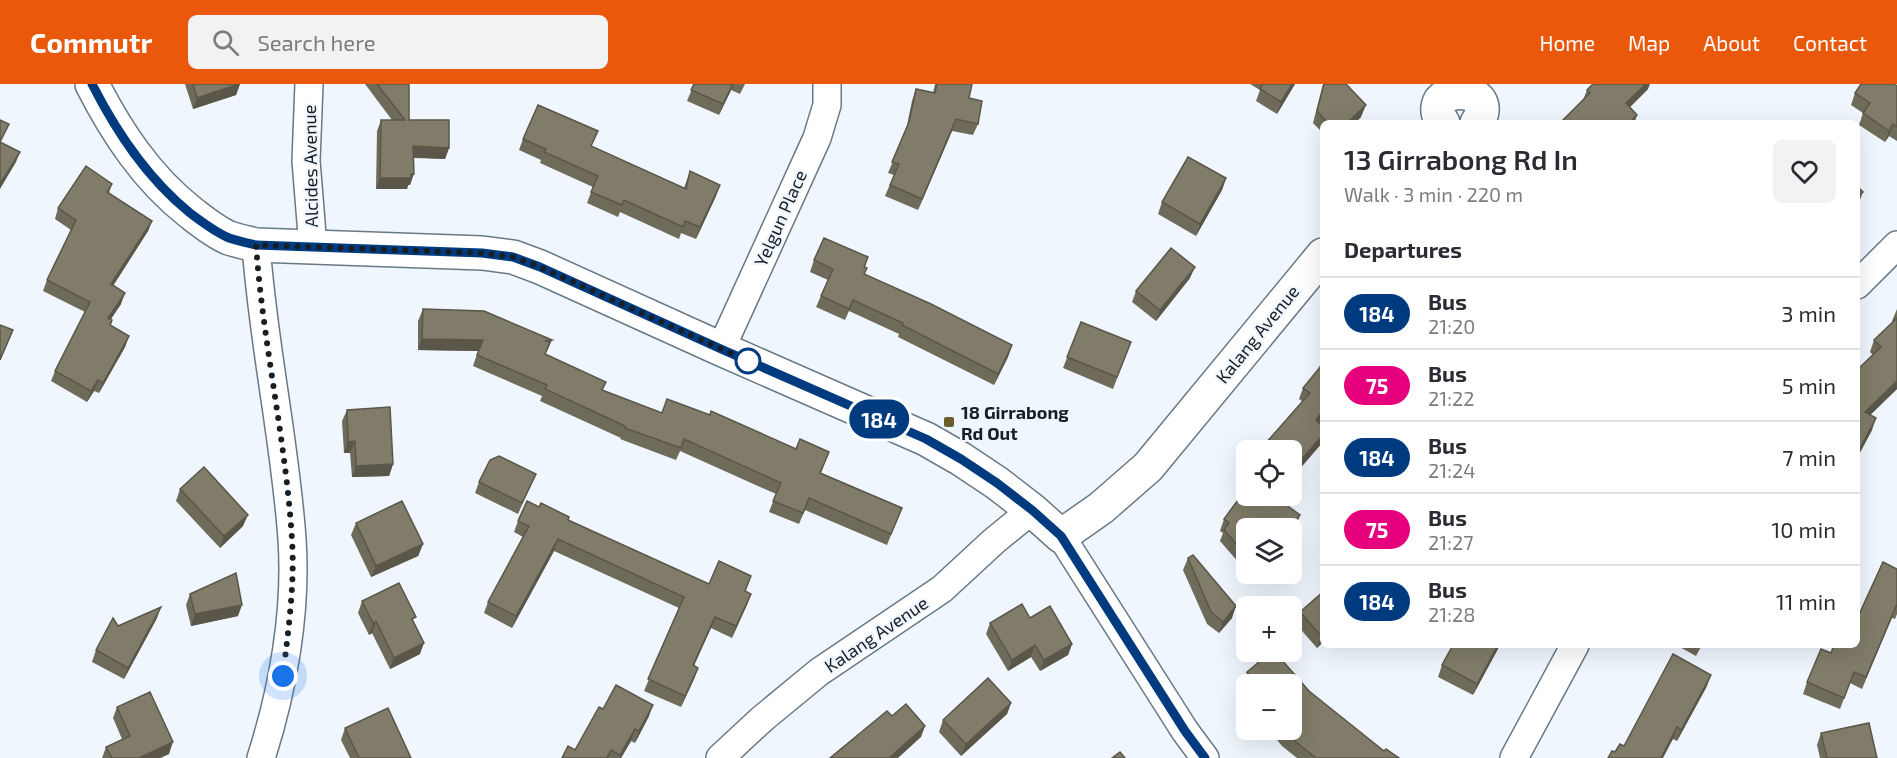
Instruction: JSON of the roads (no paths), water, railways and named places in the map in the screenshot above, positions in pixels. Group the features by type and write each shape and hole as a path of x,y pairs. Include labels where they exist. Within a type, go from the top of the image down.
{"street":[{"path":"92,84 128,146 166,191 209,227 229,238 256,245 482,253 513,257 926,439 961,459 1032,510 1061,536 1179,722 1205,758"},
{"name":"Alcides Avenue","path":"309,84 306,161 313,247"},
{"name":"Yelgun Place","path":"721,349 817,138 827,105 826,84"},
{"path":"1440,100 1458,86 1473,90 1483,101"},
{"path":"256,245 265,336 287,489 292,551 292,584 283,676 261,758"},
{"path":"1860,282 1897,245"},
{"name":"Kalang Avenue","path":"1061,536 1101,508 1148,467 1320,259"},
{"name":"Kalang Avenue","path":"720,758 762,718 819,672 942,589 1032,510"},
{"path":"1514,758 1573,648"}],"place":[{"name":"18 Girrabong Rd Out","path":"949,422"}]}
